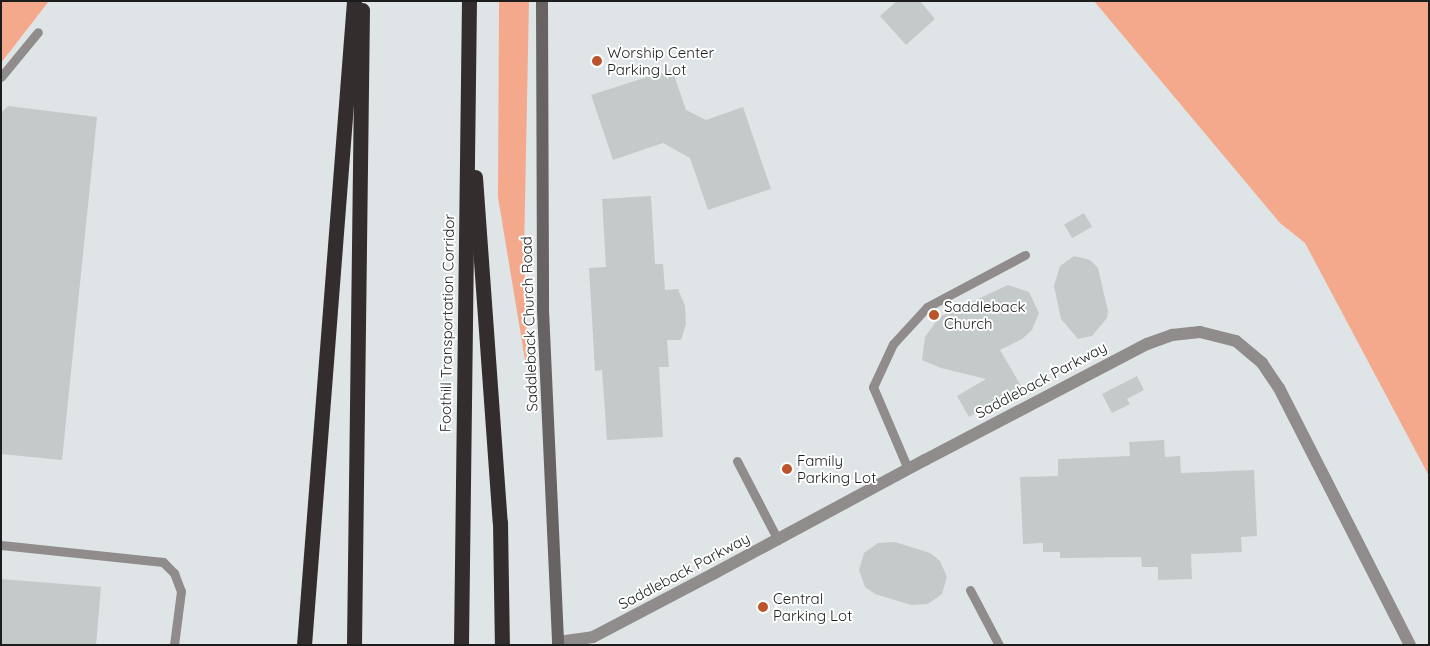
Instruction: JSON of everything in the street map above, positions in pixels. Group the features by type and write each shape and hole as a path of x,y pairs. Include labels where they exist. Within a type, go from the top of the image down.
{"highway":[{"path":"304,645 354,1"},
{"path":"354,645 362,1"},
{"name":"Foothill Transportation Corridor","path":"461,645 469,1"},
{"path":"468,71 500,522 502,645"}],"main road":[{"name":"Saddleback Church Road","path":"542,1 543,310 558,644"}],"street":[{"name":"Saddleback Parkway","path":"558,644 593,637 1147,344 1172,335 1200,332 1236,341 1262,363 1279,388 1410,645"}],"lane":[{"path":"1,78 38,32"},
{"path":"908,469 873,387 893,344 927,308 1025,254"},
{"path":"737,461 778,540"},
{"path":"1,545 163,562 174,572 180,592 174,645"},
{"path":"970,590 999,645"}],"shaded area":[{"path":"1,1 49,1 1,63"},
{"path":"499,1 529,1 524,253 528,378 498,197"},
{"path":"1094,1 1429,1 1429,476 1305,243 1280,223"}],"building":[{"path":"897,1 920,1 935,19 906,45 880,16"},
{"path":"672,69 686,110 706,120 743,107 771,189 708,210 690,158 663,143 613,160 591,95"},
{"path":"8,106 97,117 62,460 1,454 1,113"},
{"path":"651,196 655,264 663,264 665,290 678,289 685,306 686,324 681,340 667,340 669,367 659,367 663,437 607,440 602,370 595,371 589,268 606,267 602,199"},
{"path":"1084,213 1092,227 1072,238 1064,224"},
{"path":"1074,256 1090,260 1098,268 1108,311 1107,318 1092,336 1078,339 1061,319 1054,286 1060,266"},
{"path":"1008,285 1029,292 1039,313 1032,330 1022,339 1000,350 1021,386 969,417 957,396 986,379 941,368 922,360 925,337 939,317"},
{"path":"1137,376 1144,390 1127,399 1130,404 1112,413 1102,394"},
{"path":"1164,440 1165,457 1180,456 1181,473 1254,470 1257,536 1241,537 1242,552 1191,554 1192,579 1158,580 1158,567 1142,567 1141,557 1060,558 1060,552 1043,552 1043,543 1023,544 1020,477 1058,476 1058,459 1130,456 1129,442"},
{"path":"895,542 930,553 940,561 947,577 942,594 928,604 911,605 875,594 865,587 859,570 864,553 878,543"},
{"path":"1,579 101,587 96,645 1,645"}],"place":[{"name":"Worship Center Parking Lot","path":"597,61"},
{"name":"Saddleback Church","path":"934,315"},
{"name":"Family Parking Lot","path":"787,469"},
{"name":"Central Parking Lot","path":"763,607"}]}
